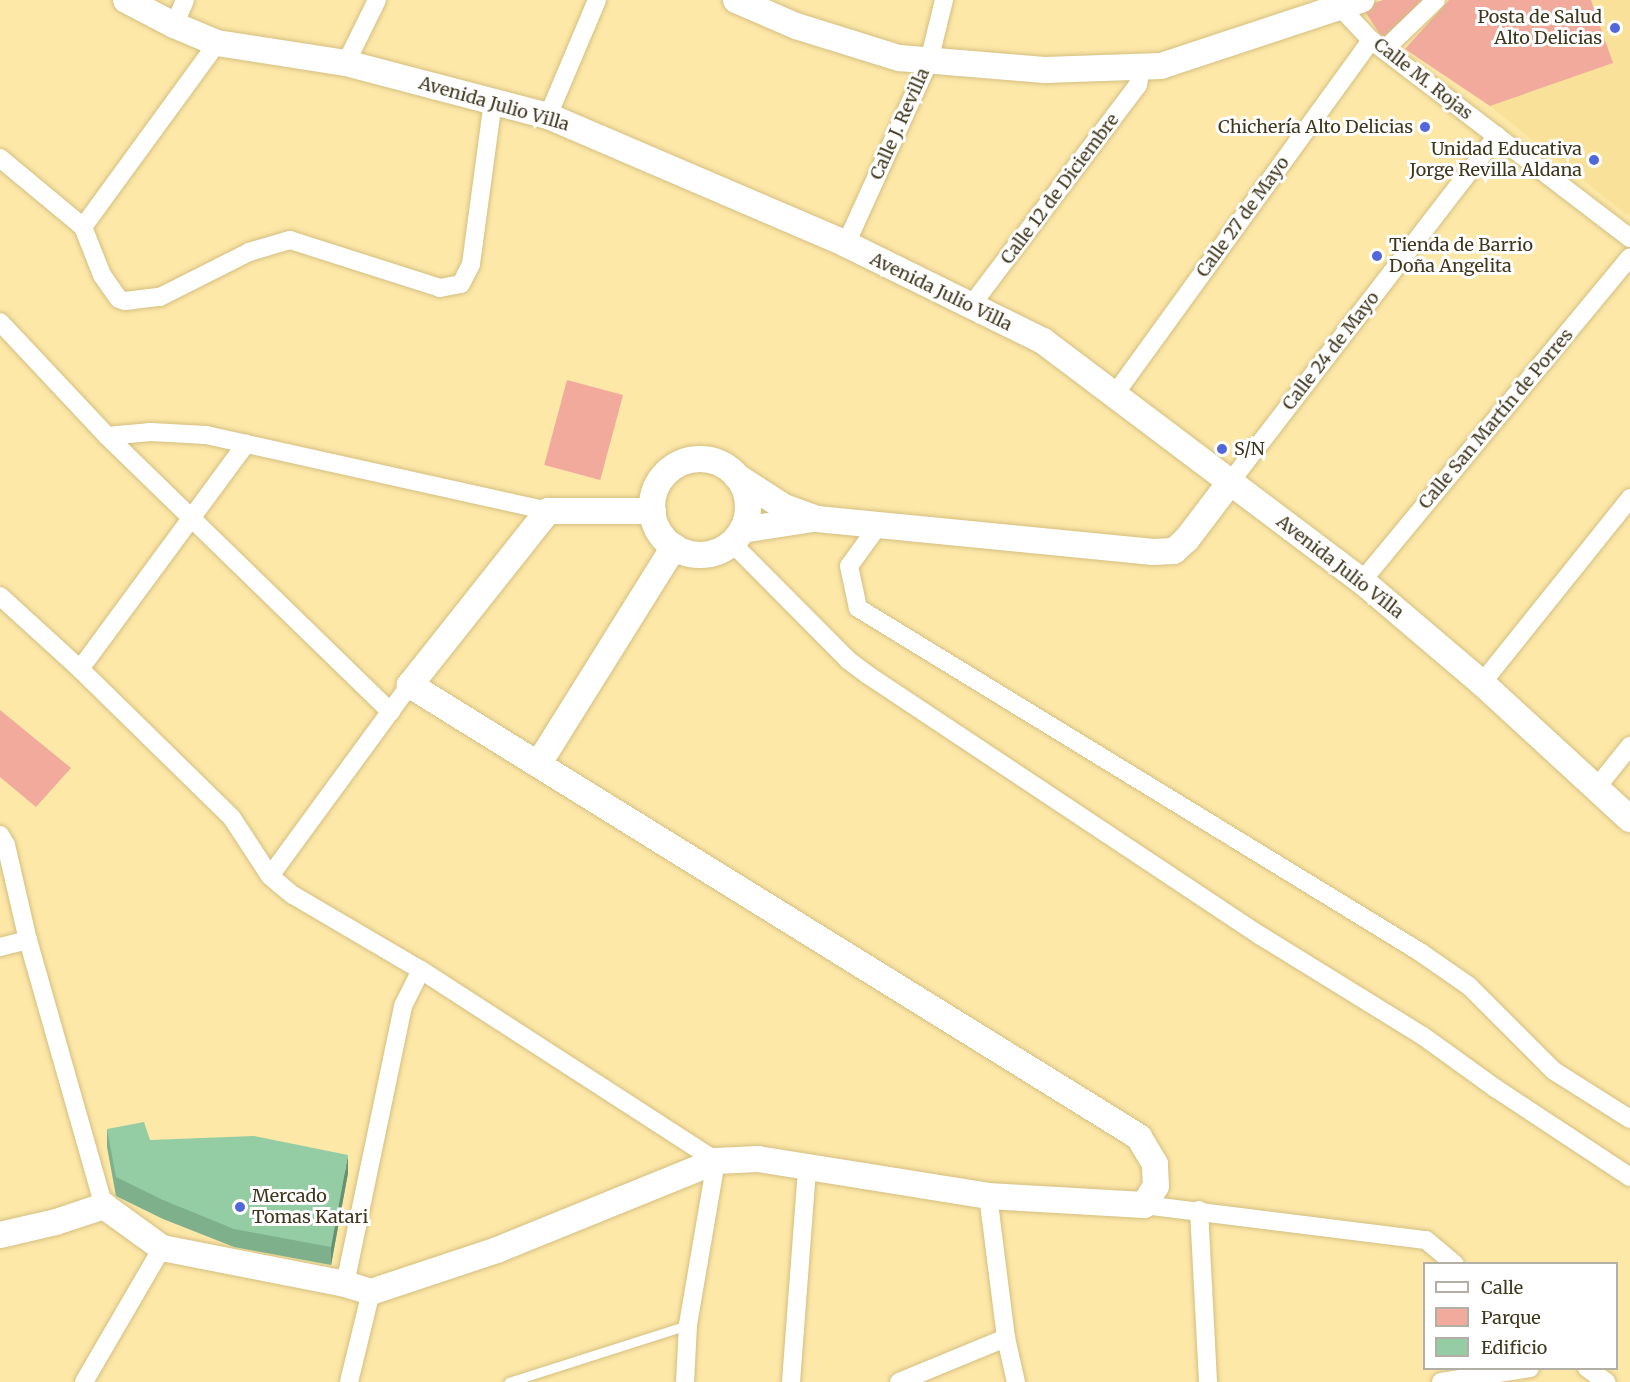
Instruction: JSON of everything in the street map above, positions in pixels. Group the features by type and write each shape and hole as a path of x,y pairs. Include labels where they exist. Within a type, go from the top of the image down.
{"street":[{"name":"Avenida Julio Villa","path":"126,0 174,25 217,43 346,63 548,116 846,244 1043,341 1362,581 1482,682 1630,819"},
{"path":"174,25 185,0"},
{"path":"346,63 377,0"},
{"path":"548,116 597,0"},
{"path":"736,0 796,26 899,58 1046,70 1161,66 1346,2"},
{"name":"Calle J. Revilla","path":"846,244 929,61 944,0"},
{"name":"Calle 27 de Mayo","path":"1115,394 1377,45 1436,0"},
{"name":"Calle M. Rojas","path":"1346,2 1377,45 1630,238"},
{"path":"83,227 217,43"},
{"name":"Calle 12 de Diciembre","path":"970,307 1138,84 1141,66"},
{"path":"0,158 83,227 102,274 119,299 125,301 160,297 249,252 290,240 440,288 461,284 471,264 493,102"},
{"name":"Calle 24 de Mayo","path":"1231,481 1497,136"},
{"name":"Calle San Martín de Porres","path":"1362,581 1630,257"},
{"path":"1,324 107,436 391,711"},
{"path":"107,436 151,432 206,435 548,511 652,511"},
{"path":"80,669 246,444"},
{"path":"817,519 737,536 718,551 702,555 687,553 674,547 660,531 652,511 659,482 669,470 684,462 700,459 716,461 784,507 817,519 1154,552 1174,551 1187,539 1231,481"},
{"path":"736,476 747,498 747,514 737,536"},
{"path":"1482,682 1630,498"},
{"path":"270,876 410,685 548,511"},
{"path":"878,526 849,566 858,608 1420,952 1469,986 1554,1071 1630,1119"},
{"path":"737,536 848,660 868,675 1262,936 1423,1036 1495,1088 1630,1178"},
{"path":"539,763 674,547"},
{"path":"0,596 80,669 232,818 270,876 293,895 421,970 716,1161"},
{"path":"410,685 1139,1137 1155,1164 1156,1186 1144,1205"},
{"path":"1597,787 1630,746"},
{"path":"0,835 6,845 28,940 104,1206 162,1248 345,1284 371,1292 497,1250 716,1161 758,1159 988,1196 1199,1210 1426,1240 1454,1262"},
{"path":"0,947 28,940"},
{"path":"345,1284 403,1006 421,970"},
{"path":"685,1382 688,1325 716,1161"},
{"path":"791,1382 807,1167"},
{"path":"988,1196 1006,1338 1016,1382"},
{"path":"0,1235 56,1222 104,1206"},
{"path":"1199,1210 1208,1382"},
{"path":"84,1382 162,1248"},
{"path":"349,1382 371,1292"},
{"path":"898,1382 1006,1338"},
{"path":"1441,1382 1517,1370"},
{"path":"1590,1370 1606,1382"}],"lane":[{"path":"509,1382 688,1325"}],"shaded area":[{"name":"Unidad Educativa Jorge Revilla Aldana","path":"1591,0 1630,0 1630,213 1627,215 1490,106 1612,63"}],"green space":[{"path":"1383,0 1426,0 1383,39 1362,7"},
{"path":"1449,0 1591,0 1613,63 1490,106 1405,49"},
{"path":"567,380 623,395 600,480 544,465"},
{"path":"0,710 71,768 36,807 0,777"}],"building":[{"name":"Mercado Tomas Katari","path":"144,1122 150,1140 254,1136 348,1155 331,1247 234,1229 163,1200 116,1177 107,1129"}],"place":[{"name":"Posta de Salud Alto Delicias","path":"1615,28"},
{"name":"Chichería Alto Delicias","path":"1425,127"},
{"name":"Unidad Educativa Jorge Revilla Aldana","path":"1594,160"},
{"name":"Tienda de Barrio Doña Angelita","path":"1377,256"},
{"name":"S/N","path":"1222,449"},
{"name":"Mercado Tomas Katari","path":"240,1207"}]}
